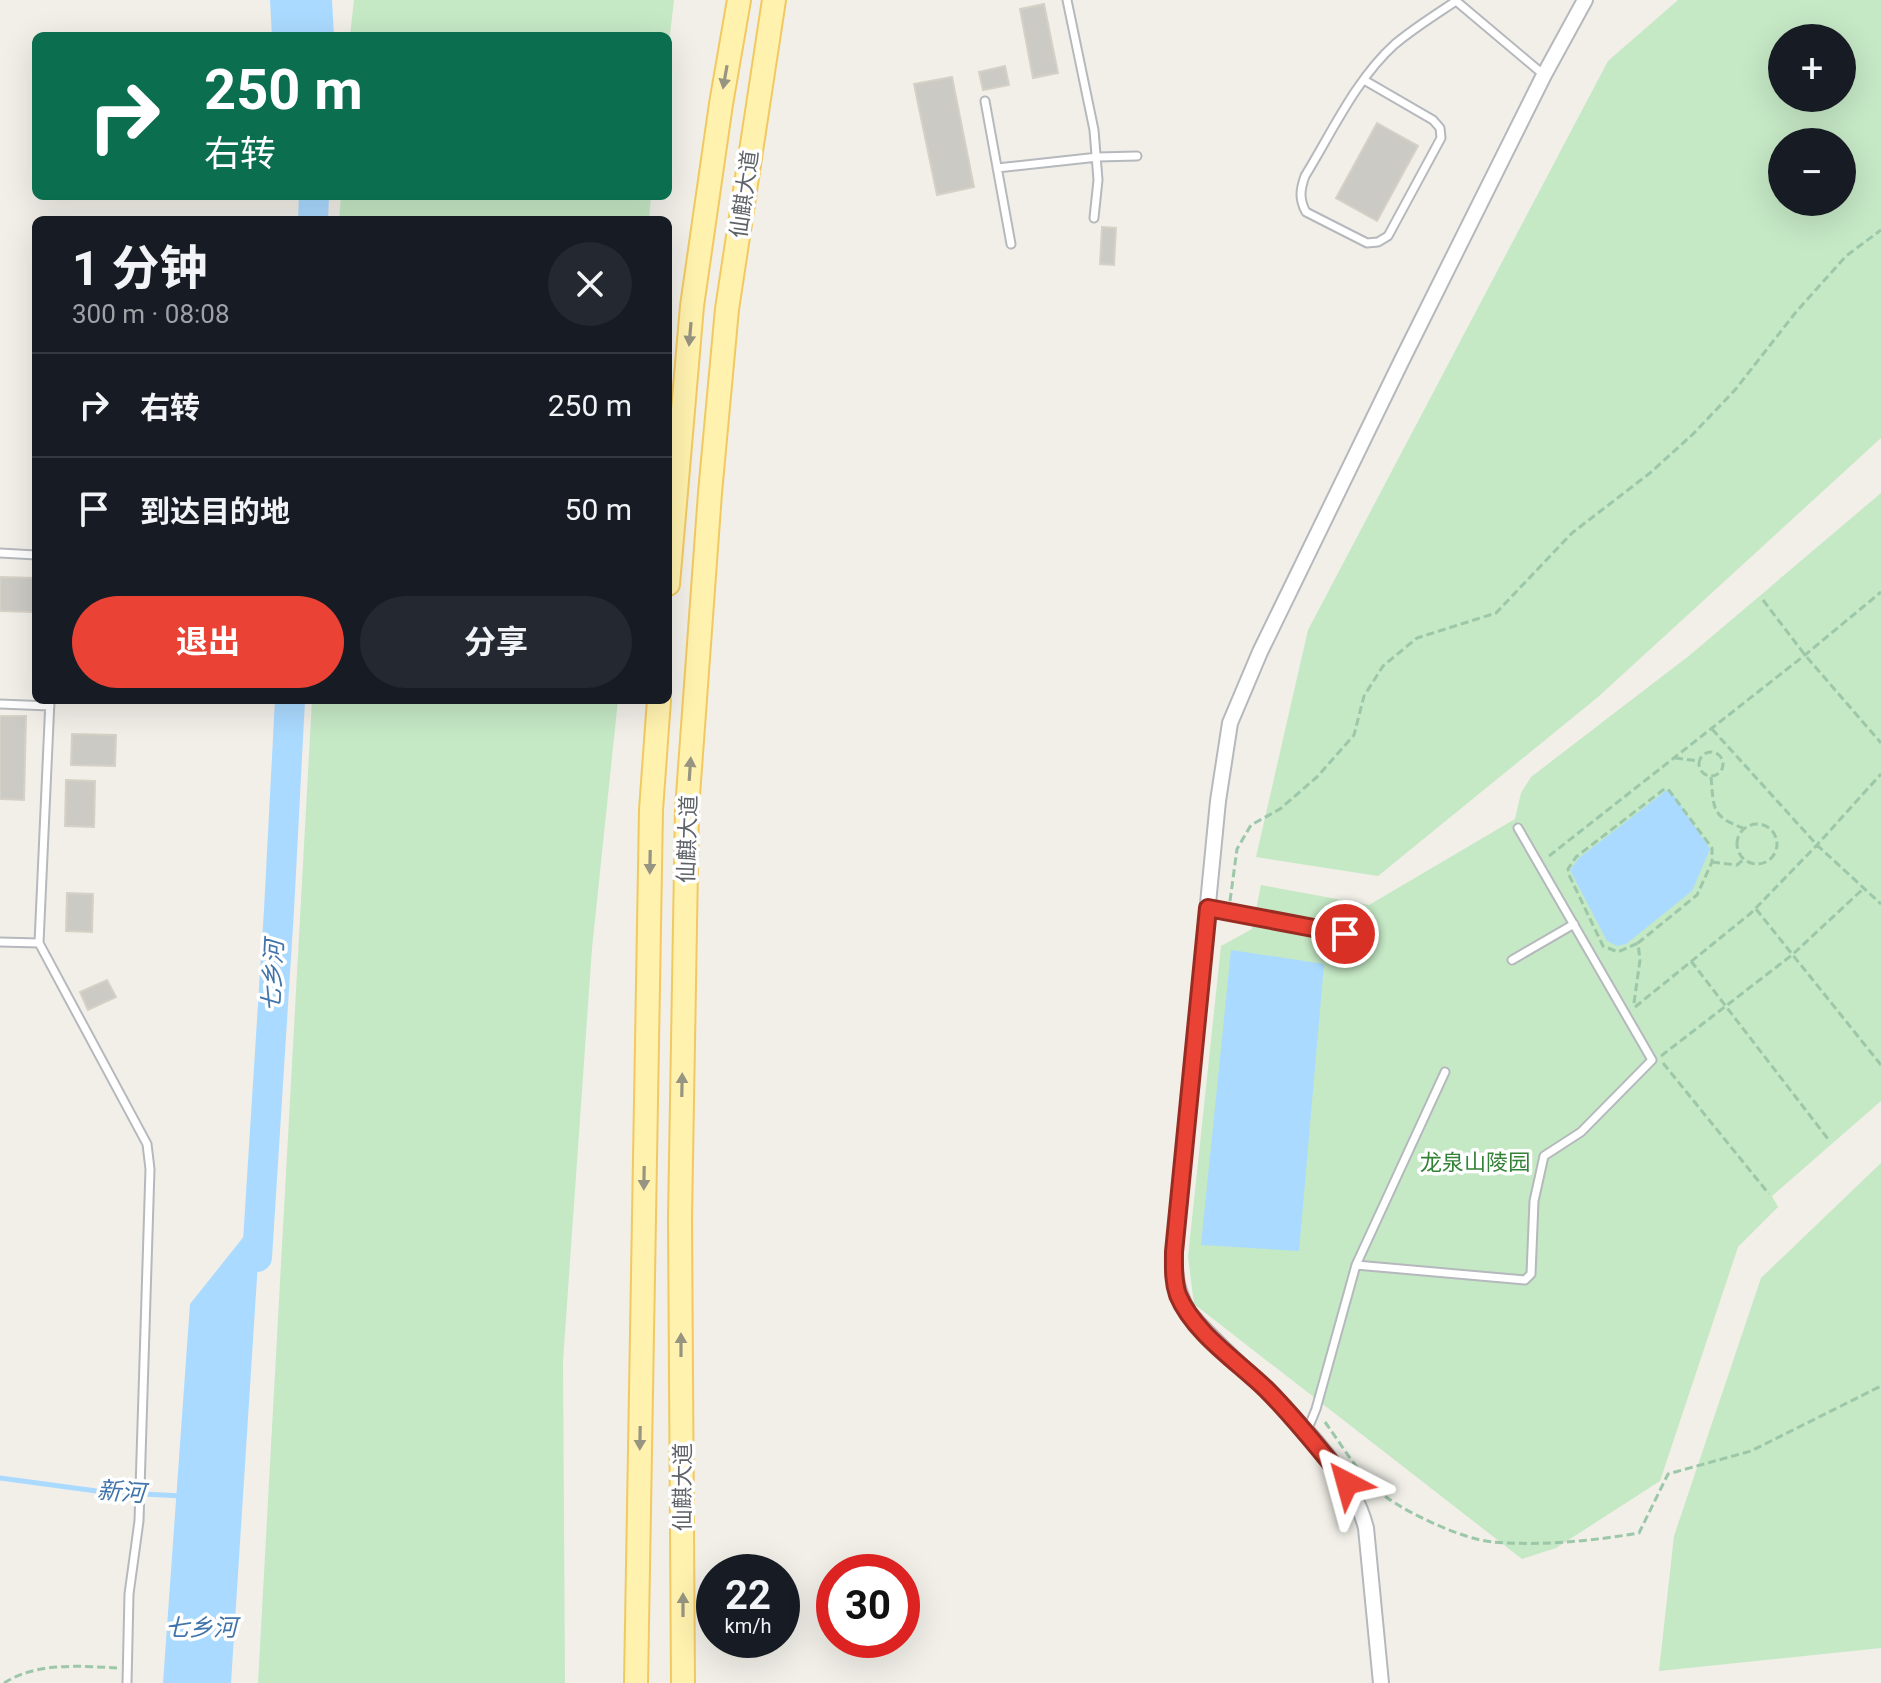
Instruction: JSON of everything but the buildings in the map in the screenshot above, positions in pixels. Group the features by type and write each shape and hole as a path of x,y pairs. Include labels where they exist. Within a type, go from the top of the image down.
{"main road":[{"name":"仙麒大道","path":"672,538 692,306 739,0"},
{"name":"仙麒大道","path":"683,1683 680,1218 687,809 727,309 774,0"},
{"name":"仙麒大道","path":"636,1683 651,810 659,704"}],"street":[{"path":"1381,1683 1366,1528 1360,1506 1347,1483 1306,1433 1189,1313 1174,1278 1218,801 1230,723 1260,652 1544,75 1585,0"}],"lane":[{"path":"1067,0 1098,157 1094,218"},
{"path":"1364,80 1433,120 1440,128 1441,138 1388,236 1378,242 1367,243 1306,212 1301,203 1300,189 1364,80 1396,44 1455,1 1544,75"},
{"path":"985,101 1011,244"},
{"path":"997,168 1137,156"},
{"path":"0,553 32,555"},
{"path":"0,704 32,703"},
{"path":"50,704 39,943 147,1144 150,1169 139,1521 129,1594 127,1683"},
{"path":"1356,1265 1525,1280 1531,1274 1534,1201 1544,1156 1581,1132 1652,1060 1518,828"},
{"path":"1208,908 1345,934"},
{"path":"1512,960 1574,924"},
{"path":"0,942 39,943"},
{"path":"1306,1433 1316,1409 1356,1265 1445,1072"}],"path":[{"path":"1229,912 1237,849 1251,825 1280,809 1317,777 1354,735 1364,696 1383,666 1417,638 1496,613 1572,533 1650,473 1693,434 1735,390 1796,312 1846,256 1881,230"},
{"path":"1539,864 1881,592"},
{"path":"1763,600 1805,655 1881,743"},
{"path":"1712,729 1817,845 1881,904"},
{"path":"1705,753 1715,753 1722,758 1723,768 1717,775 1711,776 1700,770 1699,761 1705,753"},
{"path":"1675,758 1699,761"},
{"path":"1638,943 1640,960 1633,1009 1756,909 1881,774"},
{"path":"1711,776 1712,804 1723,820 1743,828 1759,823 1773,830 1778,846 1771,860 1755,865 1744,859 1736,843 1743,828"},
{"path":"1668,789 1712,848 1712,862 1697,895 1638,943 1618,952 1603,946 1568,869 1576,857 1668,789"},
{"path":"1712,862 1737,865 1744,859"},
{"path":"1769,1194 1658,1058 1792,955 1864,888"},
{"path":"1756,909 1881,1065"},
{"path":"1691,961 1828,1139"},
{"path":"1316,1409 1355,1464 1385,1496 1426,1521 1490,1542 1594,1540 1639,1533 1668,1474 1751,1451 1881,1386"},
{"path":"4,1683 15,1676 41,1669 74,1666 128,1668"}],"green space":[{"path":"354,0 674,0 670,32 350,32"},
{"path":"1678,0 1881,0 1881,438 1598,697 1378,876 1256,857 1308,630 1608,61"},
{"path":"341,200 651,200 649,216 339,216"},
{"name":"龙泉山陵园","path":"1881,493 1881,1101 1772,1196 1778,1207 1738,1247 1660,1481 1556,1548 1522,1559 1194,1304 1188,1257 1221,946 1252,929 1261,885 1369,905 1515,819 1521,793 1531,777 1690,655"},
{"path":"312,704 618,704 592,948 563,1361 565,1683 258,1683"},
{"path":"1881,1163 1881,1648 1659,1671 1674,1536 1761,1278"}],"water":[{"path":"270,0 332,0 334,32 272,32"},
{"path":"1667,790 1710,849 1692,891 1626,944 1617,946 1607,941 1570,870 1579,858"},
{"path":"1231,950 1324,964 1299,1251 1201,1245"},
{"name":"七乡河","path":"261,1215 231,1683 163,1683 190,1304"}],"waterway":[{"name":"七乡河","path":"313,216 314,200"},
{"name":"七乡河","path":"257,1257 290,704"},
{"name":"新河","path":"0,1478 104,1492 182,1496"}],"route":[{"path":"1345,934 1208,908 1174,1278 1189,1313 1287,1412 1347,1483"}]}
